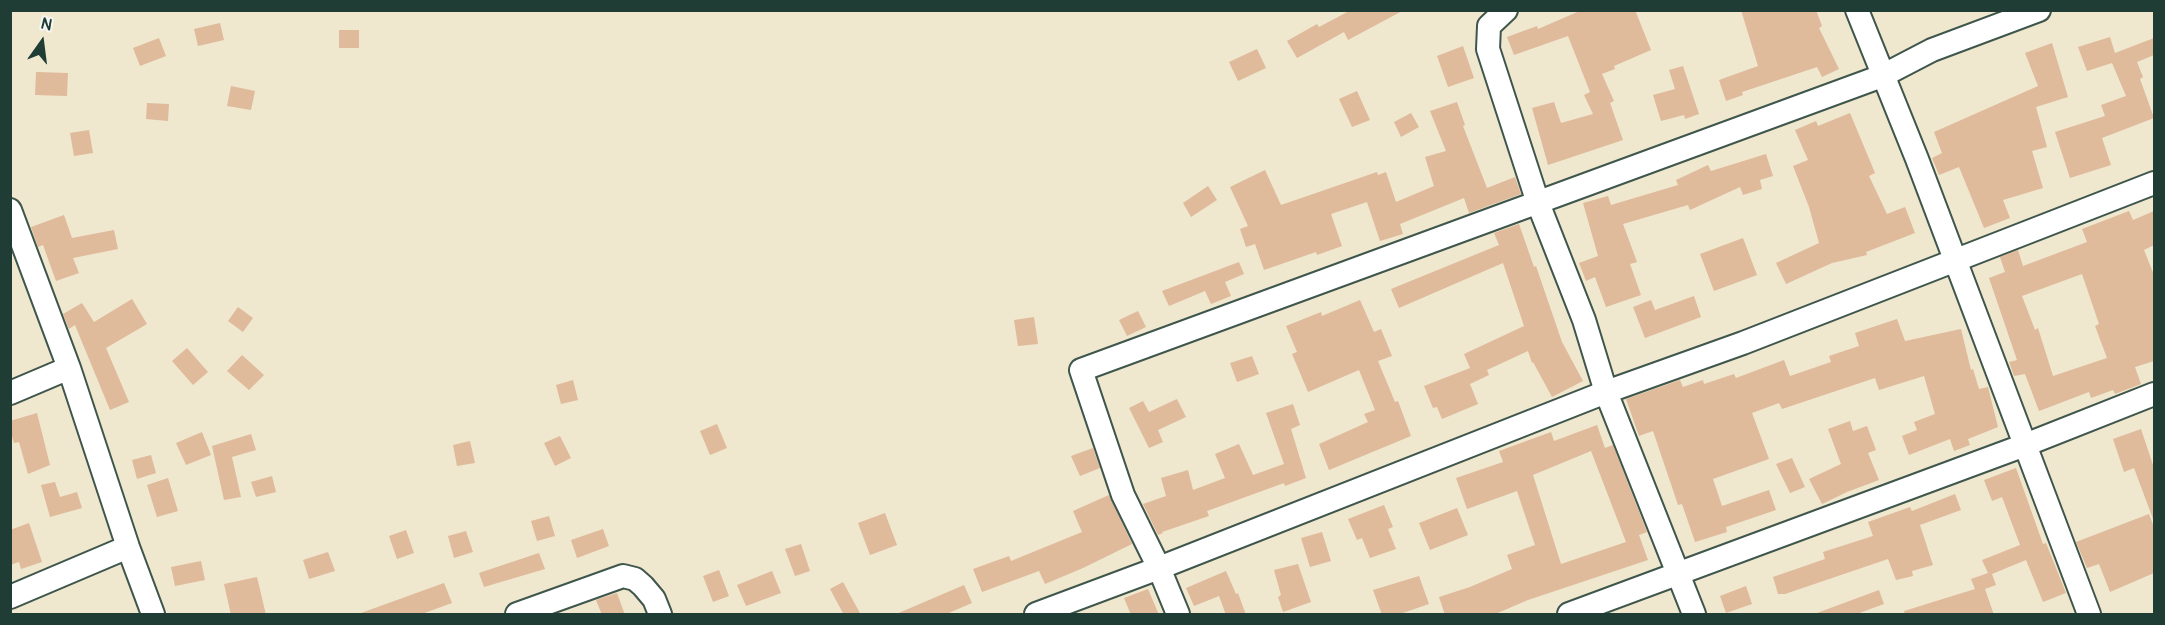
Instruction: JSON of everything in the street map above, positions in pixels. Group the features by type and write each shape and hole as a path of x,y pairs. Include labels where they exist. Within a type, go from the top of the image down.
{"street":[{"path":"1506,10 1489,26 1488,49 1538,203 1584,320 1606,392 1694,615"},
{"path":"1857,10 1917,159 2089,615"},
{"path":"1178,615 1159,568 1123,495 1081,370 1882,76 1932,50 2038,10"},
{"path":"1036,615 1606,392 1743,343 2154,183"},
{"path":"10,210 69,368 153,615"},
{"path":"10,393 69,368"},
{"path":"1569,615 2025,445 2154,394"},
{"path":"10,597 128,547"},
{"path":"517,615 623,576 635,579 643,586 654,599 660,615"}],"building":[{"path":"1351,10 1404,10 1348,40 1344,32 1297,58 1287,41 1317,24 1319,27"},
{"path":"1582,10 1635,10 1651,50 1614,66 1615,69 1602,74 1614,101 1610,103 1623,140 1548,165 1532,108 1554,102 1561,123 1593,114 1584,95 1590,92 1568,36 1514,55 1507,37 1537,26 1538,29"},
{"path":"1741,10 1816,10 1822,26 1819,28 1839,69 1822,77 1817,67 1742,92 1743,95 1726,101 1719,80 1758,66"},
{"path":"220,23 224,40 198,46 194,29"},
{"path":"339,30 359,30 359,48 339,48"},
{"path":"2110,37 2115,53 2154,38 2154,55 2137,62 2143,77 2140,79 2154,118 2102,138 2111,165 2070,178 2055,132 2105,116 2101,105 2126,96 2112,63 2087,71 2078,47"},
{"path":"159,38 166,56 140,66 133,48"},
{"path":"2052,43 2068,97 2036,107 2047,147 2032,151 2043,188 2003,200 2010,218 1984,228 1959,167 1939,175 1932,158 1942,153 1934,132 2038,86 2025,53"},
{"path":"1463,46 1474,78 1448,87 1437,56"},
{"path":"1257,49 1266,68 1238,81 1229,62"},
{"path":"1683,66 1699,114 1685,119 1684,115 1661,121 1653,95 1675,89 1669,70"},
{"path":"36,72 68,73 67,96 35,95"},
{"path":"231,86 255,91 251,110 227,106"},
{"path":"1357,91 1370,120 1352,127 1339,99"},
{"path":"1457,102 1465,125 1463,126 1487,188 1515,177 1521,194 1469,213 1464,198 1400,224 1403,234 1380,241 1367,202 1331,214 1342,246 1317,255 1316,252 1264,270 1255,244 1246,247 1240,229 1248,226 1230,187 1265,170 1281,205 1377,172 1378,175 1386,172 1396,202 1434,186 1425,157 1446,151 1430,111"},
{"path":"147,103 169,104 168,121 146,119"},
{"path":"1411,113 1419,127 1401,137 1394,122"},
{"path":"1850,113 1875,173 1869,176 1887,214 1905,207 1915,233 1866,252 1867,255 1832,263 1786,284 1776,263 1819,243 1809,207 1793,166 1808,160 1795,130 1816,121 1818,126"},
{"path":"89,130 93,153 74,156 70,133"},
{"path":"1766,154 1773,176 1760,180 1762,189 1743,195 1740,187 1690,210 1688,205 1623,224 1637,262 1630,264 1641,295 1606,307 1595,277 1586,281 1579,263 1598,256 1583,203 1608,196 1611,205 1678,185 1676,180 1708,165 1711,171"},
{"path":"1208,186 1217,200 1191,217 1183,203"},
{"path":"2129,211 2133,220 2154,211 2154,245 2144,250 2154,275 2154,361 2135,367 2141,384 2115,394 2113,390 2091,398 2089,392 2039,411 2025,374 2014,376 2009,362 2017,360 1989,278 2005,272 2000,257 2018,250 2023,266 2087,242 2082,229","holes":["2082,274 2099,324 2095,326 2107,358 2053,376 2038,328 2035,330 2022,296"]},
{"path":"64,215 72,238 114,230 118,249 73,258 79,273 56,281 43,245 38,247 31,227"},
{"path":"1519,224 1562,342 1583,381 1552,397 1532,363 1528,351 1487,370 1489,375 1470,384 1478,404 1442,419 1437,407 1433,408 1424,386 1470,368 1464,354 1524,326 1503,263 1399,308 1391,289 1499,245 1494,233"},
{"path":"1743,238 1757,275 1714,291 1700,254"},
{"path":"1239,262 1244,274 1225,282 1231,296 1211,304 1205,291 1169,306 1162,291"},
{"path":"1694,296 1701,317 1645,338 1633,307 1651,300 1655,310"},
{"path":"132,299 147,324 106,348 129,402 110,410 75,325 69,329 63,314 82,303 94,322"},
{"path":"1360,300 1374,332 1381,329 1392,356 1378,361 1395,402 1398,401 1411,436 1329,470 1319,444 1368,422 1364,414 1375,410 1359,370 1308,392 1292,354 1297,352 1286,326 1321,312 1322,316"},
{"path":"238,307 253,318 243,332 228,321"},
{"path":"1138,311 1146,327 1127,336 1119,320"},
{"path":"1034,317 1038,344 1018,346 1014,320"},
{"path":"1897,319 1905,341 1961,329 1971,370 1973,369 1979,389 1988,387 1998,427 1968,439 1970,445 1954,451 1950,439 1909,455 1902,436 1917,430 1914,422 1935,414 1924,376 1879,390 1875,378 1782,409 1779,403 1752,413 1769,459 1713,479 1722,506 1769,490 1776,510 1726,527 1727,532 1695,542 1682,504 1678,505 1653,431 1639,436 1626,399 1680,380 1683,387 1703,380 1704,384 1734,374 1736,378 1784,360 1790,376 1831,362 1829,356 1859,346 1855,333"},
{"path":"187,348 208,372 193,385 172,361"},
{"path":"242,355 264,375 249,390 227,371"},
{"path":"1252,356 1259,374 1237,382 1230,363"},
{"path":"573,380 578,400 561,404 556,385"},
{"path":"1177,399 1186,417 1158,430 1163,442 1149,448 1129,408 1143,401 1149,412"},
{"path":"1293,404 1300,425 1291,429 1306,478 1285,486 1284,483 1207,511 1209,516 1158,535 1143,504 1166,496 1161,478 1188,470 1193,490 1225,478 1215,454 1239,444 1253,475 1284,464 1266,413"},
{"path":"37,413 50,465 28,474 19,442 14,443 10,421"},
{"path":"1850,421 1853,431 1867,426 1876,450 1868,453 1879,480 1822,504 1809,479 1841,464 1828,429"},
{"path":"717,424 727,448 710,455 700,431"},
{"path":"1597,425 1605,448 1613,445 1647,532 1639,535 1648,560 1528,600 1493,615 1445,615 1439,597 1512,569 1507,555 1535,545 1517,491 1467,509 1456,478 1503,462 1499,451 1551,432 1554,441","holes":["1591,451 1626,542 1561,564 1533,475"]},
{"path":"2141,429 2154,468 2154,519 2134,468 2124,472 2113,439"},
{"path":"202,432 211,455 186,465 176,443"},
{"path":"251,434 256,450 232,457 241,497 224,500 212,446"},
{"path":"560,436 571,458 555,466 544,443"},
{"path":"470,441 475,463 457,466 453,445"},
{"path":"1093,448 1100,468 1080,476 1071,456"},
{"path":"151,455 156,473 137,479 132,460"},
{"path":"1792,458 1805,487 1790,493 1776,464"},
{"path":"2016,468 2043,544 2046,543 2066,593 2043,602 2026,560 1992,574 1996,585 1985,589 1994,615 1905,615 1904,611 1975,589 1971,579 1988,573 1982,560 2020,545 2002,497 1992,501 1984,480"},
{"path":"272,476 276,492 256,497 251,482"},
{"path":"168,478 178,511 157,517 147,485"},
{"path":"55,482 60,497 77,492 82,508 50,517 41,485"},
{"path":"1955,494 1961,510 1920,525 1933,565 1912,571 1913,576 1896,580 1888,559 1785,594 1778,594 1773,577 1825,559 1823,552 1873,536 1868,522 1910,507 1912,511"},
{"path":"1109,495 1132,544 1045,584 1039,571 982,592 973,569 1009,556 1011,561 1082,532 1073,511"},
{"path":"1384,505 1393,527 1388,529 1396,549 1370,558 1362,538 1357,540 1348,519"},
{"path":"1457,508 1468,535 1430,550 1419,523"},
{"path":"885,513 897,545 870,555 858,523"},
{"path":"2149,514 2154,527 2154,573 2110,592 2099,564 2087,568 2076,542"},
{"path":"549,516 555,536 537,541 531,521"},
{"path":"29,523 42,562 21,569 19,562 10,565 10,530"},
{"path":"603,529 609,546 577,558 571,540"},
{"path":"406,530 414,553 397,559 389,536"},
{"path":"466,531 473,552 454,558 448,536"},
{"path":"1322,532 1331,561 1310,567 1301,538"},
{"path":"801,544 810,571 795,576 785,549"},
{"path":"328,552 335,571 309,579 303,560"},
{"path":"539,553 545,569 484,587 479,573"},
{"path":"201,561 205,580 175,586 171,567"},
{"path":"1298,564 1311,602 1283,612 1274,570"},
{"path":"719,570 729,596 713,602 703,576"},
{"path":"772,571 781,593 746,606 737,585"},
{"path":"1226,571 1236,594 1238,593 1246,615 1226,615 1219,596 1194,606 1186,588"},
{"path":"1419,576 1429,604 1397,615 1382,615 1373,590"},
{"path":"257,577 266,615 231,615 224,584"},
{"path":"843,582 861,615 844,615 830,589"},
{"path":"444,583 452,603 419,615 362,615 361,613"},
{"path":"964,585 972,603 944,615 894,615"},
{"path":"1746,586 1752,604 1726,613 1720,596"},
{"path":"1148,589 1159,615 1131,615 1124,598"},
{"path":"1879,590 1884,604 1854,615 1817,615 1817,613"},
{"path":"617,593 625,615 602,615 596,600"}]}
